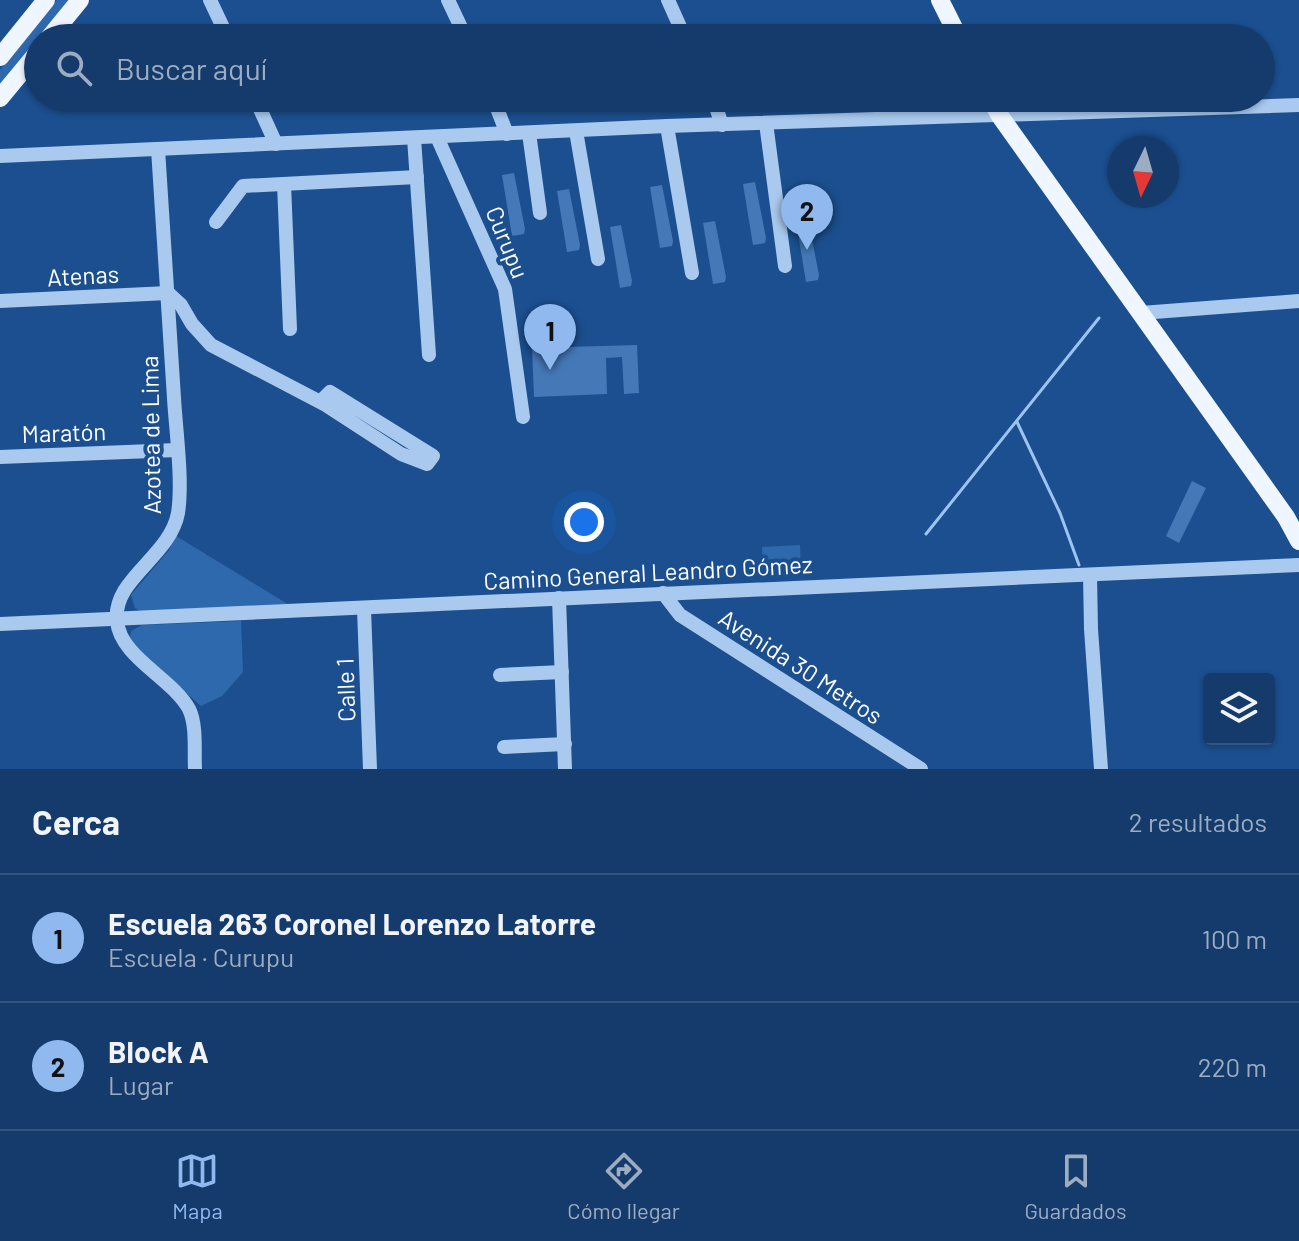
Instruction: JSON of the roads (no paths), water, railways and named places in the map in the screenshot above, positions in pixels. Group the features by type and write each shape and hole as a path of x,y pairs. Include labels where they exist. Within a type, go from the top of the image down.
{"main road":[{"path":"27,24 46,0"},
{"path":"60,24 80,0"},
{"path":"940,0 952,24"},
{"path":"0,57 24,27"},
{"path":"0,98 24,69"},
{"path":"998,112 1286,517 1299,541"}],"street":[{"path":"210,0 221,24"},
{"path":"448,0 459,24"},
{"path":"668,0 679,24"},
{"path":"1275,106 1299,105"},
{"path":"261,112 276,144"},
{"path":"498,112 507,134"},
{"path":"718,112 722,125"},
{"path":"0,156 667,126 1109,112"},
{"path":"766,123 785,266"},
{"path":"667,126 692,273"},
{"path":"576,131 598,259"},
{"path":"529,133 540,213"},
{"name":"Curupu","path":"437,137 505,289 523,417"},
{"path":"414,138 429,355"},
{"name":"Azotea de Lima","path":"116,619 122,593 161,550 175,524 179,500 158,149"},
{"path":"216,222 243,186 417,177"},
{"path":"284,184 290,329"},
{"path":"168,293 211,345 320,402 401,454 426,464 433,456 330,392 320,402"},
{"name":"Atenas","path":"0,301 168,293"},
{"path":"1141,313 1299,301"},
{"name":"Maratón","path":"0,457 177,450"},
{"name":"Camino General Leandro Gómez","path":"0,624 1299,565"},
{"path":"1090,575 1101,769"},
{"name":"Avenida 30 Metros","path":"663,593 680,615 921,769"},
{"path":"559,598 565,769"},
{"name":"Calle 1","path":"364,609 370,769"},
{"path":"116,619 124,642 190,711 195,769"},
{"path":"500,675 562,672"},
{"path":"504,747 565,744"}],"waterway":[{"path":"926,534 1099,318"},
{"path":"1017,422 1060,513 1079,565"}],"place":[{"name":"Block A","path":"807,250"},
{"name":"Escuela 263 Coronel Lorenzo Latorre","path":"550,370"}]}
